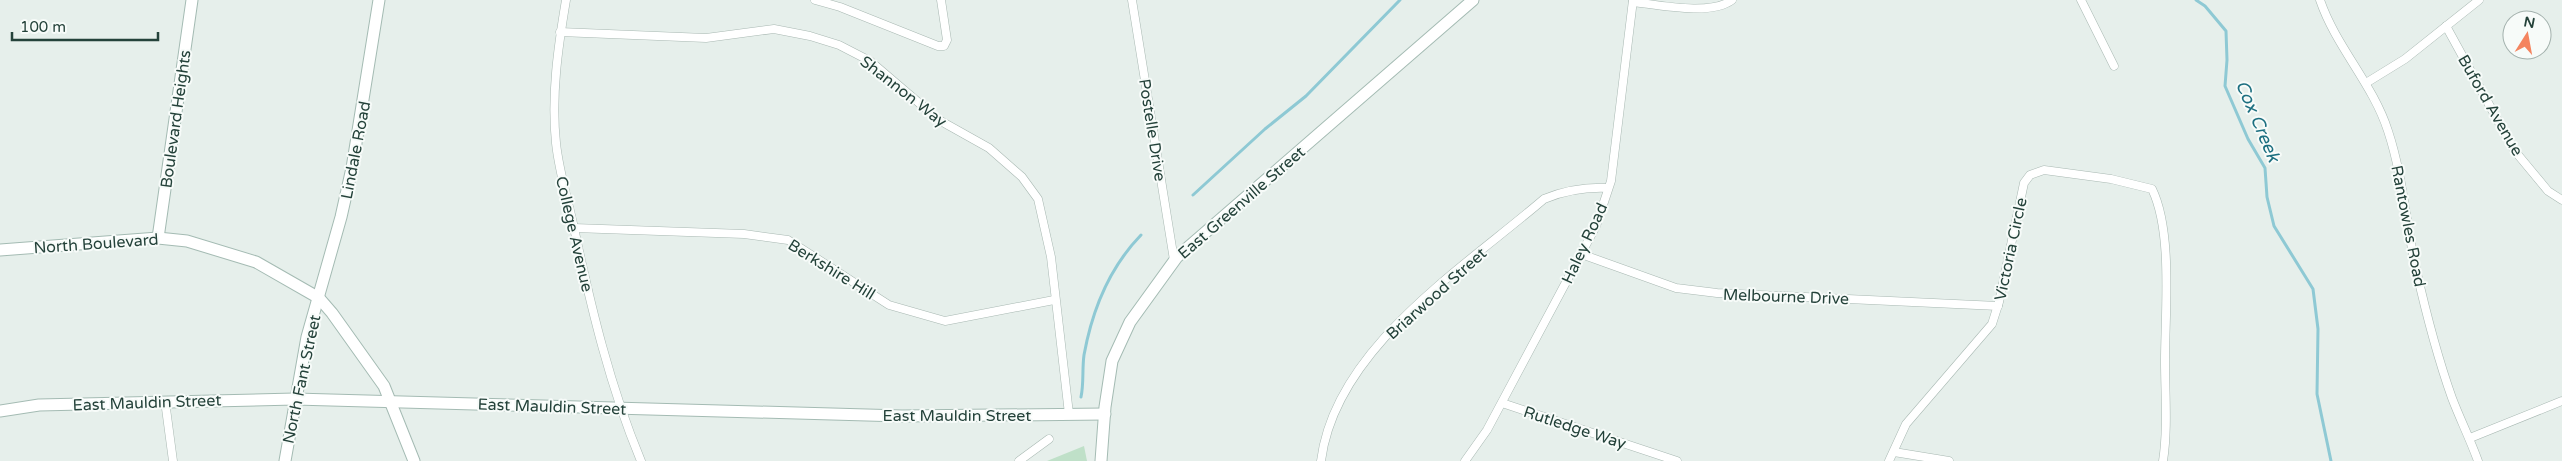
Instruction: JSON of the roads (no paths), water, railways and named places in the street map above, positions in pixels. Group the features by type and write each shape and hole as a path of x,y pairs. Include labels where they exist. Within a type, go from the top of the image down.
{"street":[{"name":"Boulevard Heights","path":"158,238 192,0"},
{"name":"Lindale Road","path":"319,298 341,218 352,168 379,0"},
{"name":"College Avenue","path":"566,0 556,71 556,142 562,185 574,228 583,276 622,408 641,461"},
{"path":"815,0 840,7 909,37 944,46 947,40 941,0"},
{"name":"Postelle Drive","path":"1132,0 1174,260"},
{"name":"East Greenville Street","path":"1102,461 1105,414 1112,361 1130,322 1174,260 1474,0"},
{"path":"1633,1 1668,7 1715,8 1732,0"},
{"path":"2081,0 2114,66"},
{"name":"Rantowles Road","path":"2320,0 2349,58 2366,83 2388,131 2403,190 2416,267 2430,328 2452,398 2478,461"},
{"path":"2366,83 2406,59 2479,0"},
{"name":"Haley Road","path":"1465,461 1487,430 1596,226 1608,188 1621,106 1633,1"},
{"name":"Buford Avenue","path":"2446,26 2514,150 2548,191 2562,200"},
{"name":"Shannon Way","path":"560,32 706,38 774,29 810,36 839,45 870,61 939,120 989,148 1022,177 1038,199 1051,257 1054,300 1069,414"},
{"name":"Victoria Circle","path":"1894,452 1906,424 1992,324 1998,306 2024,183 2030,175 2044,170 2111,179 2152,189 2162,217 2165,275 2163,461"},
{"name":"Briarwood Street","path":"1321,461 1324,437 1335,409 1345,392 1365,359 1410,311 1544,199 1563,191 1585,187 1608,188"},
{"name":"Berkshire Hill","path":"574,228 744,234 788,240 889,305 945,321 1054,300"},
{"name":"North Boulevard","path":"0,250 158,238 187,240 256,262 319,298 384,386 414,461"},
{"name":"Melbourne Drive","path":"1581,254 1676,288 1709,292 1998,306"},
{"name":"North Fant Street","path":"284,461 307,338 319,298"},
{"name":"East Mauldin Street","path":"0,412 40,405 295,399 390,400 902,416 1105,414"},
{"path":"164,401 173,461"},
{"path":"2470,438 2562,401"},
{"name":"Rutledge Way","path":"1502,403 1677,461"},
{"path":"1019,461 1048,439"},
{"path":"1890,461 1894,452 1949,461"}],"waterway":[{"path":"1193,195 1265,129 1306,96 1400,0"},
{"name":"Cox Creek","path":"2196,0 2205,6 2226,31 2227,60 2225,86 2248,139 2265,168 2267,197 2274,226 2313,289 2318,329 2317,394 2331,461"},
{"path":"1081,397 1084,355 1097,306 1111,275 1141,235"}]}
